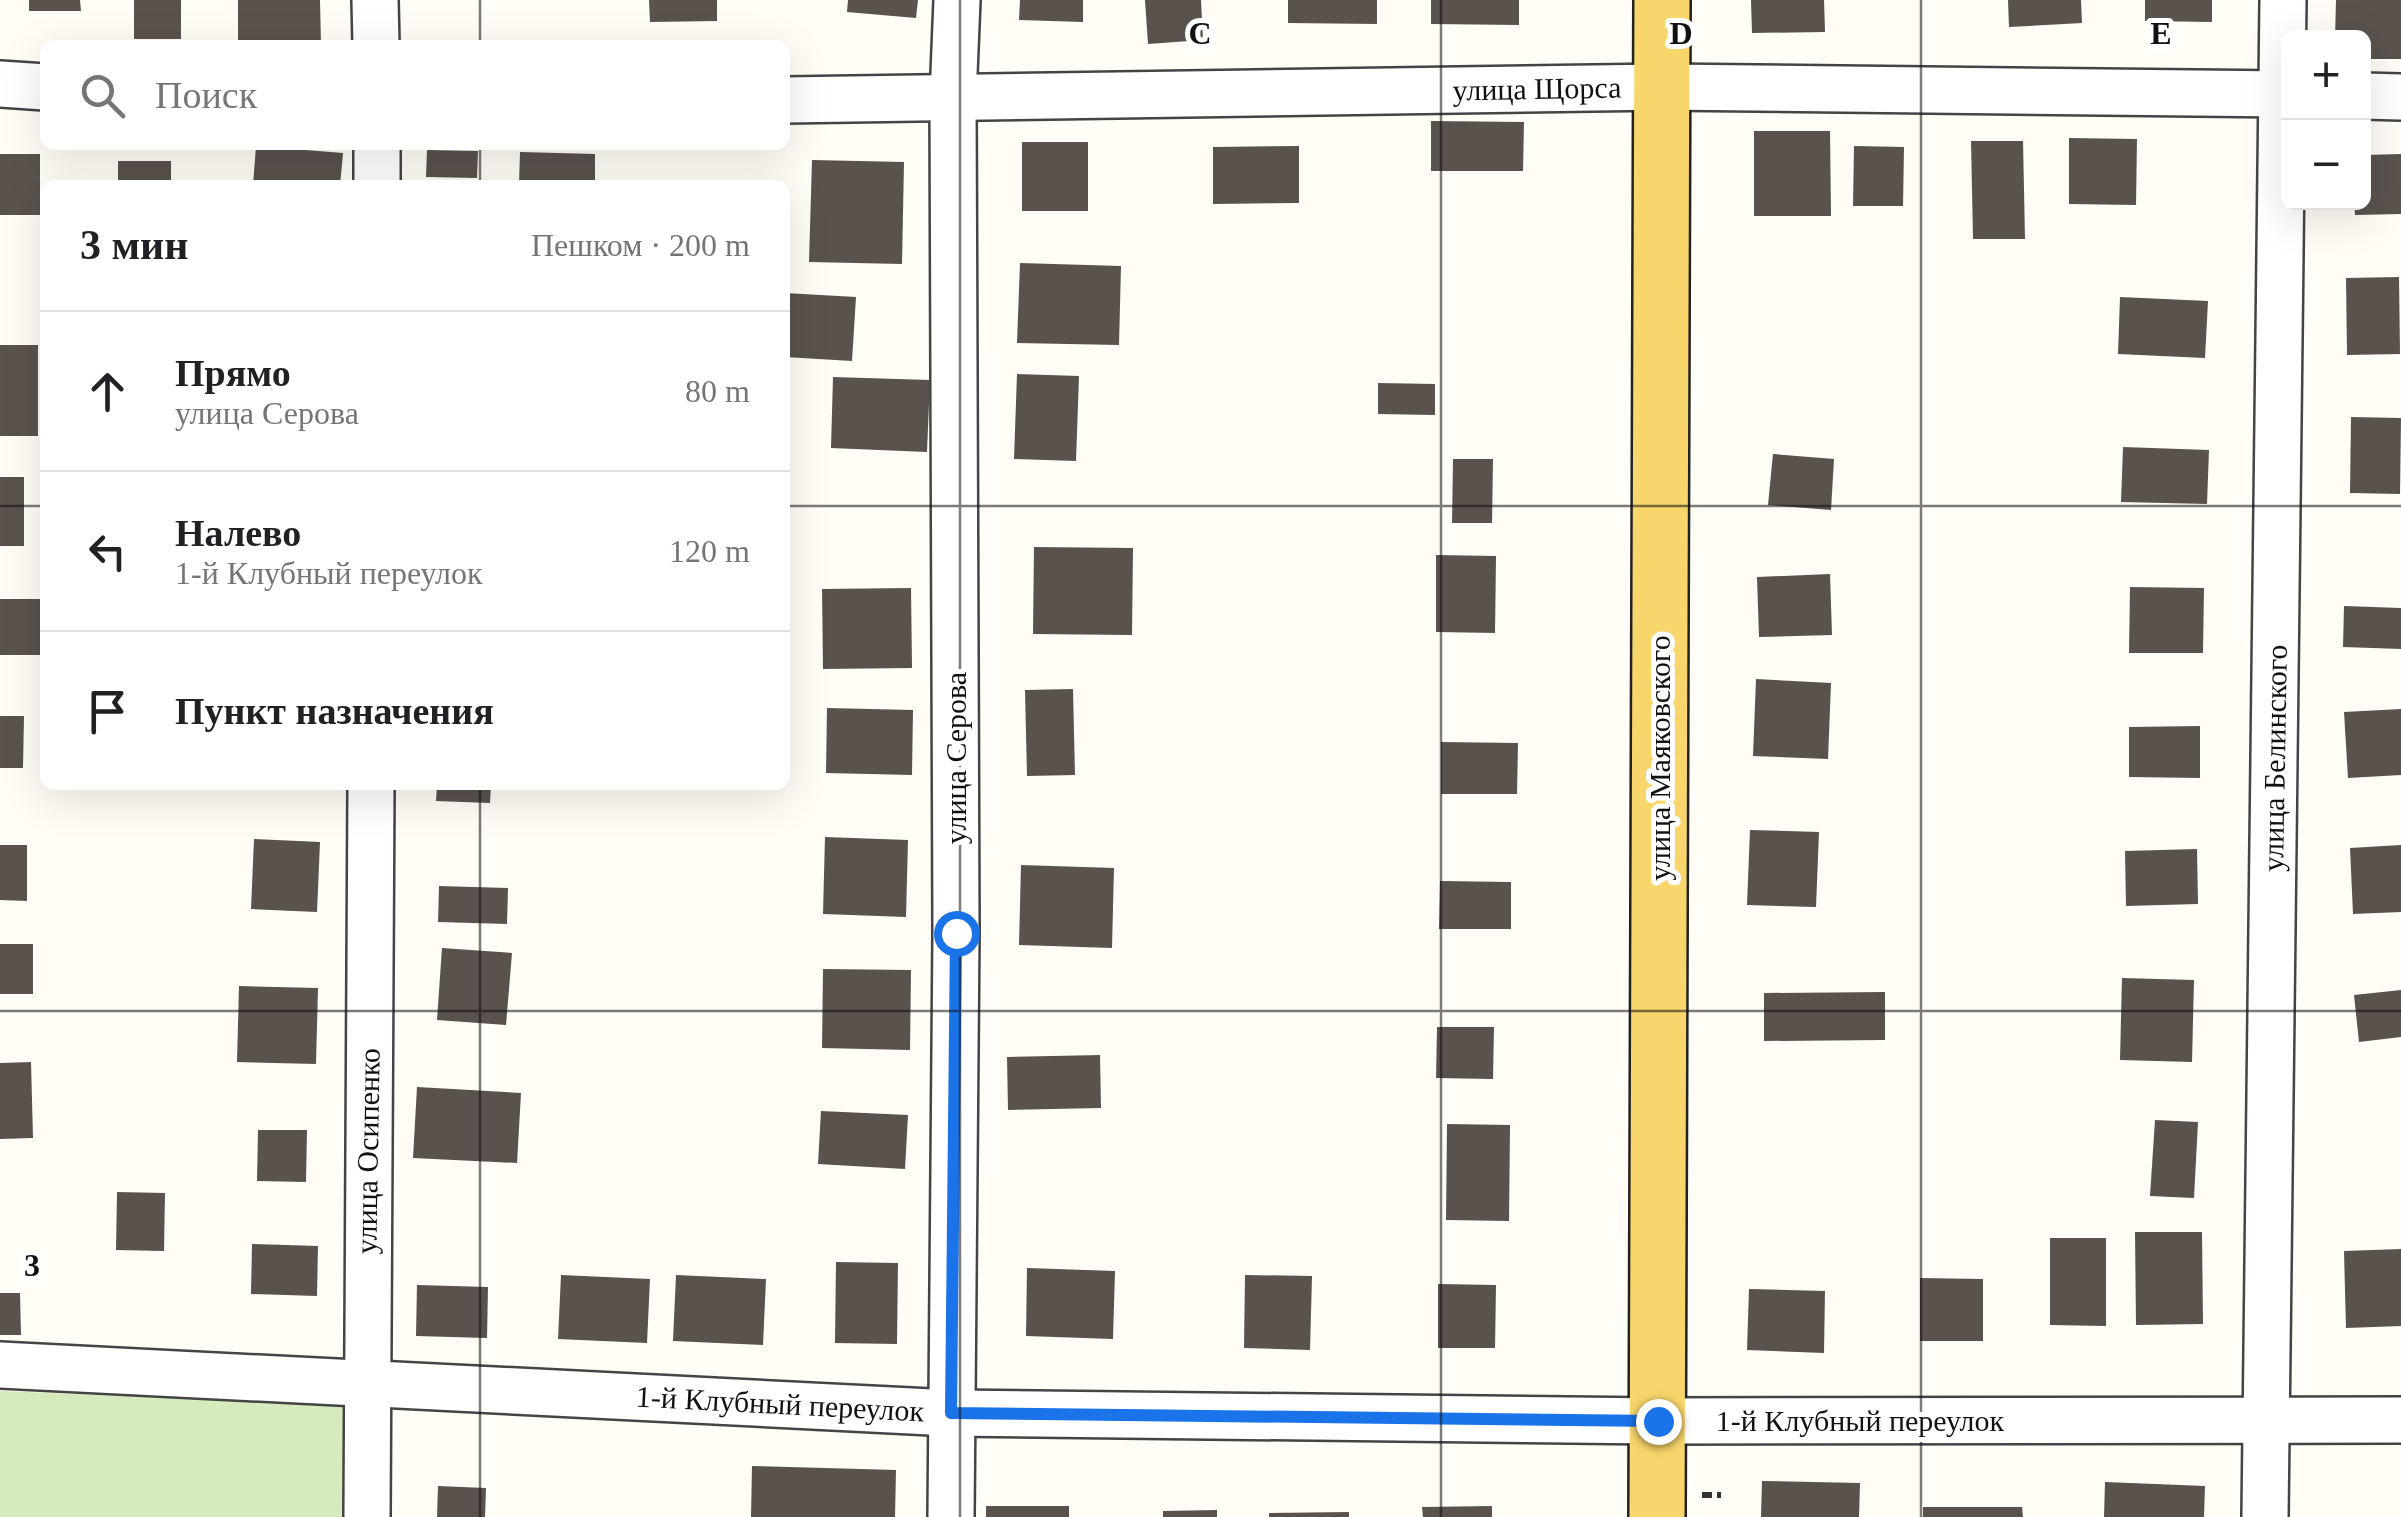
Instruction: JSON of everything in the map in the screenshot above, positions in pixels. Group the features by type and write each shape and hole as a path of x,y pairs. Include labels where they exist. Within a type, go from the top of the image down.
{"main road":[{"name":"улица Маяковского","path":"1657,1517 1662,0"}],"street":[{"path":"375,0 376,40"},
{"name":"улица Серова","path":"952,1517 956,933 953,98 957,0"},
{"name":"улица Белинского","path":"2283,0 2284,30"},
{"path":"0,84 40,86"},
{"name":"улица Щорса","path":"790,100 1663,87 2281,94"},
{"path":"2371,96 2401,97"},
{"name":"улица Белинского","path":"2265,1517 2286,120"},
{"path":"377,150 377,180"},
{"name":"улица Осипенко","path":"366,1517 371,790"},
{"name":"1-й Клубный переулок","path":"0,1365 951,1413 1658,1421 2401,1420"}],"green space":[{"path":"0,1391 347,1405 347,1517 0,1517"}],"building":[{"path":"29,0 80,0 81,11 29,11"},
{"path":"134,0 181,0 181,39 134,39"},
{"path":"238,0 320,0 321,40 238,40"},
{"path":"649,0 717,0 717,21 650,22"},
{"path":"848,0 918,0 916,18 847,12"},
{"path":"1020,0 1083,0 1083,22 1019,20"},
{"path":"1145,0 1201,0 1203,40 1148,44"},
{"path":"1288,0 1377,0 1377,24 1288,23"},
{"path":"1431,0 1519,0 1519,25 1431,24"},
{"path":"1751,0 1824,0 1825,32 1752,33"},
{"path":"2008,0 2081,0 2082,23 2009,27"},
{"path":"2145,0 2212,0 2212,22 2145,21"},
{"path":"2336,0 2401,0 2401,59 2371,59 2371,30 2335,30"},
{"path":"1431,121 1524,122 1523,171 1431,171"},
{"path":"1754,131 1830,131 1831,216 1754,216"},
{"path":"2069,138 2137,139 2136,205 2069,204"},
{"path":"1971,141 2023,141 2025,239 1973,239"},
{"path":"1022,142 1088,142 1088,211 1022,211"},
{"path":"1299,146 1299,203 1213,204 1213,147"},
{"path":"1854,146 1904,147 1903,206 1853,206"},
{"path":"256,150 343,153 340,180 253,180"},
{"path":"427,150 478,151 477,178 426,177"},
{"path":"520,152 595,154 595,180 519,180"},
{"path":"0,154 40,154 40,215 0,215"},
{"path":"2401,154 2401,214 2355,215 2355,210 2371,210 2371,155"},
{"path":"812,160 904,162 902,264 809,262"},
{"path":"118,161 171,161 171,180 118,180"},
{"path":"1020,263 1121,266 1119,345 1017,343"},
{"path":"2399,277 2400,354 2347,355 2346,278"},
{"path":"790,293 856,297 852,361 790,357"},
{"path":"2120,297 2208,301 2205,358 2118,354"},
{"path":"0,345 38,345 38,436 0,436"},
{"path":"1017,374 1079,376 1076,461 1014,459"},
{"path":"833,377 930,380 927,452 831,448"},
{"path":"1378,383 1435,384 1435,415 1378,414"},
{"path":"2351,417 2401,418 2400,494 2350,493"},
{"path":"2123,447 2209,450 2207,504 2121,502"},
{"path":"1773,454 1834,459 1831,510 1768,505"},
{"path":"1453,459 1493,459 1492,523 1452,523"},
{"path":"0,477 24,477 24,546 0,546"},
{"path":"1034,547 1133,548 1132,635 1033,634"},
{"path":"1436,555 1496,556 1495,633 1436,632"},
{"path":"1830,574 1832,635 1759,637 1757,577"},
{"path":"2130,587 2204,588 2203,653 2129,653"},
{"path":"911,588 912,668 823,669 822,589"},
{"path":"0,599 40,599 40,655 0,655"},
{"path":"2344,606 2401,608 2401,649 2343,647"},
{"path":"1756,679 1831,683 1828,759 1753,756"},
{"path":"1073,689 1075,775 1027,776 1025,690"},
{"path":"827,708 913,710 912,775 826,773"},
{"path":"2401,709 2401,775 2348,778 2344,712"},
{"path":"0,716 24,716 23,768 0,768"},
{"path":"2200,726 2200,778 2129,777 2129,727"},
{"path":"1441,742 1518,743 1517,794 1441,794"},
{"path":"437,790 491,790 490,803 436,801"},
{"path":"1750,830 1819,832 1816,907 1747,905"},
{"path":"825,837 908,840 906,917 823,914"},
{"path":"254,839 320,842 317,912 251,909"},
{"path":"0,845 27,845 27,901 0,900"},
{"path":"2401,845 2401,912 2353,914 2350,848"},
{"path":"2197,849 2198,904 2126,906 2125,851"},
{"path":"1021,865 1114,868 1112,948 1019,945"},
{"path":"1440,881 1511,882 1511,929 1439,929"},
{"path":"439,886 508,888 507,924 438,922"},
{"path":"0,944 33,944 33,994 0,994"},
{"path":"442,948 512,953 506,1025 437,1020"},
{"path":"823,969 911,970 910,1050 822,1048"},
{"path":"2122,978 2194,980 2192,1062 2120,1060"},
{"path":"239,986 318,988 316,1064 237,1062"},
{"path":"2401,990 2401,1037 2359,1042 2354,995"},
{"path":"1885,992 1885,1040 1764,1041 1764,993"},
{"path":"1437,1027 1494,1027 1493,1079 1436,1078"},
{"path":"1100,1055 1101,1108 1008,1110 1007,1057"},
{"path":"31,1062 33,1138 0,1139 0,1063"},
{"path":"417,1087 521,1093 517,1163 413,1158"},
{"path":"821,1111 908,1115 905,1169 818,1164"},
{"path":"2155,1120 2198,1122 2194,1198 2150,1196"},
{"path":"1447,1124 1510,1125 1509,1221 1446,1220"},
{"path":"258,1130 307,1130 306,1182 257,1181"},
{"path":"117,1192 165,1193 164,1251 116,1250"},
{"path":"2135,1232 2202,1232 2203,1324 2136,1325"},
{"path":"2050,1238 2106,1238 2106,1326 2050,1325"},
{"path":"252,1244 318,1246 317,1296 251,1294"},
{"path":"2401,1249 2401,1326 2346,1328 2344,1251"},
{"path":"836,1262 898,1263 897,1344 835,1343"},
{"path":"1027,1268 1115,1271 1113,1339 1026,1336"},
{"path":"561,1275 650,1279 647,1343 558,1339"},
{"path":"676,1275 766,1279 763,1345 673,1341"},
{"path":"1245,1275 1312,1276 1310,1350 1244,1348"},
{"path":"1920,1278 1983,1279 1983,1341 1920,1341"},
{"path":"1438,1284 1496,1285 1495,1348 1438,1348"},
{"path":"417,1285 488,1287 487,1338 416,1336"},
{"path":"1749,1289 1825,1291 1824,1353 1747,1350"},
{"path":"0,1293 20,1293 21,1335 0,1335"},
{"path":"752,1466 896,1470 895,1517 751,1517"},
{"path":"1762,1481 1860,1483 1859,1517 1761,1517"},
{"path":"2105,1482 2205,1486 2204,1517 2104,1517"},
{"path":"438,1486 486,1488 485,1517 437,1517"},
{"path":"986,1506 1069,1506 1069,1517 986,1517"},
{"path":"1492,1506 1492,1517 1423,1517 1422,1507"},
{"path":"1923,1507 2022,1507 2023,1517 1923,1517"},
{"path":"1217,1510 1217,1517 1163,1517 1163,1511"},
{"path":"1349,1512 1349,1517 1269,1517 1269,1513"}],"route":[{"path":"956,933 951,1413 1658,1421"}]}
